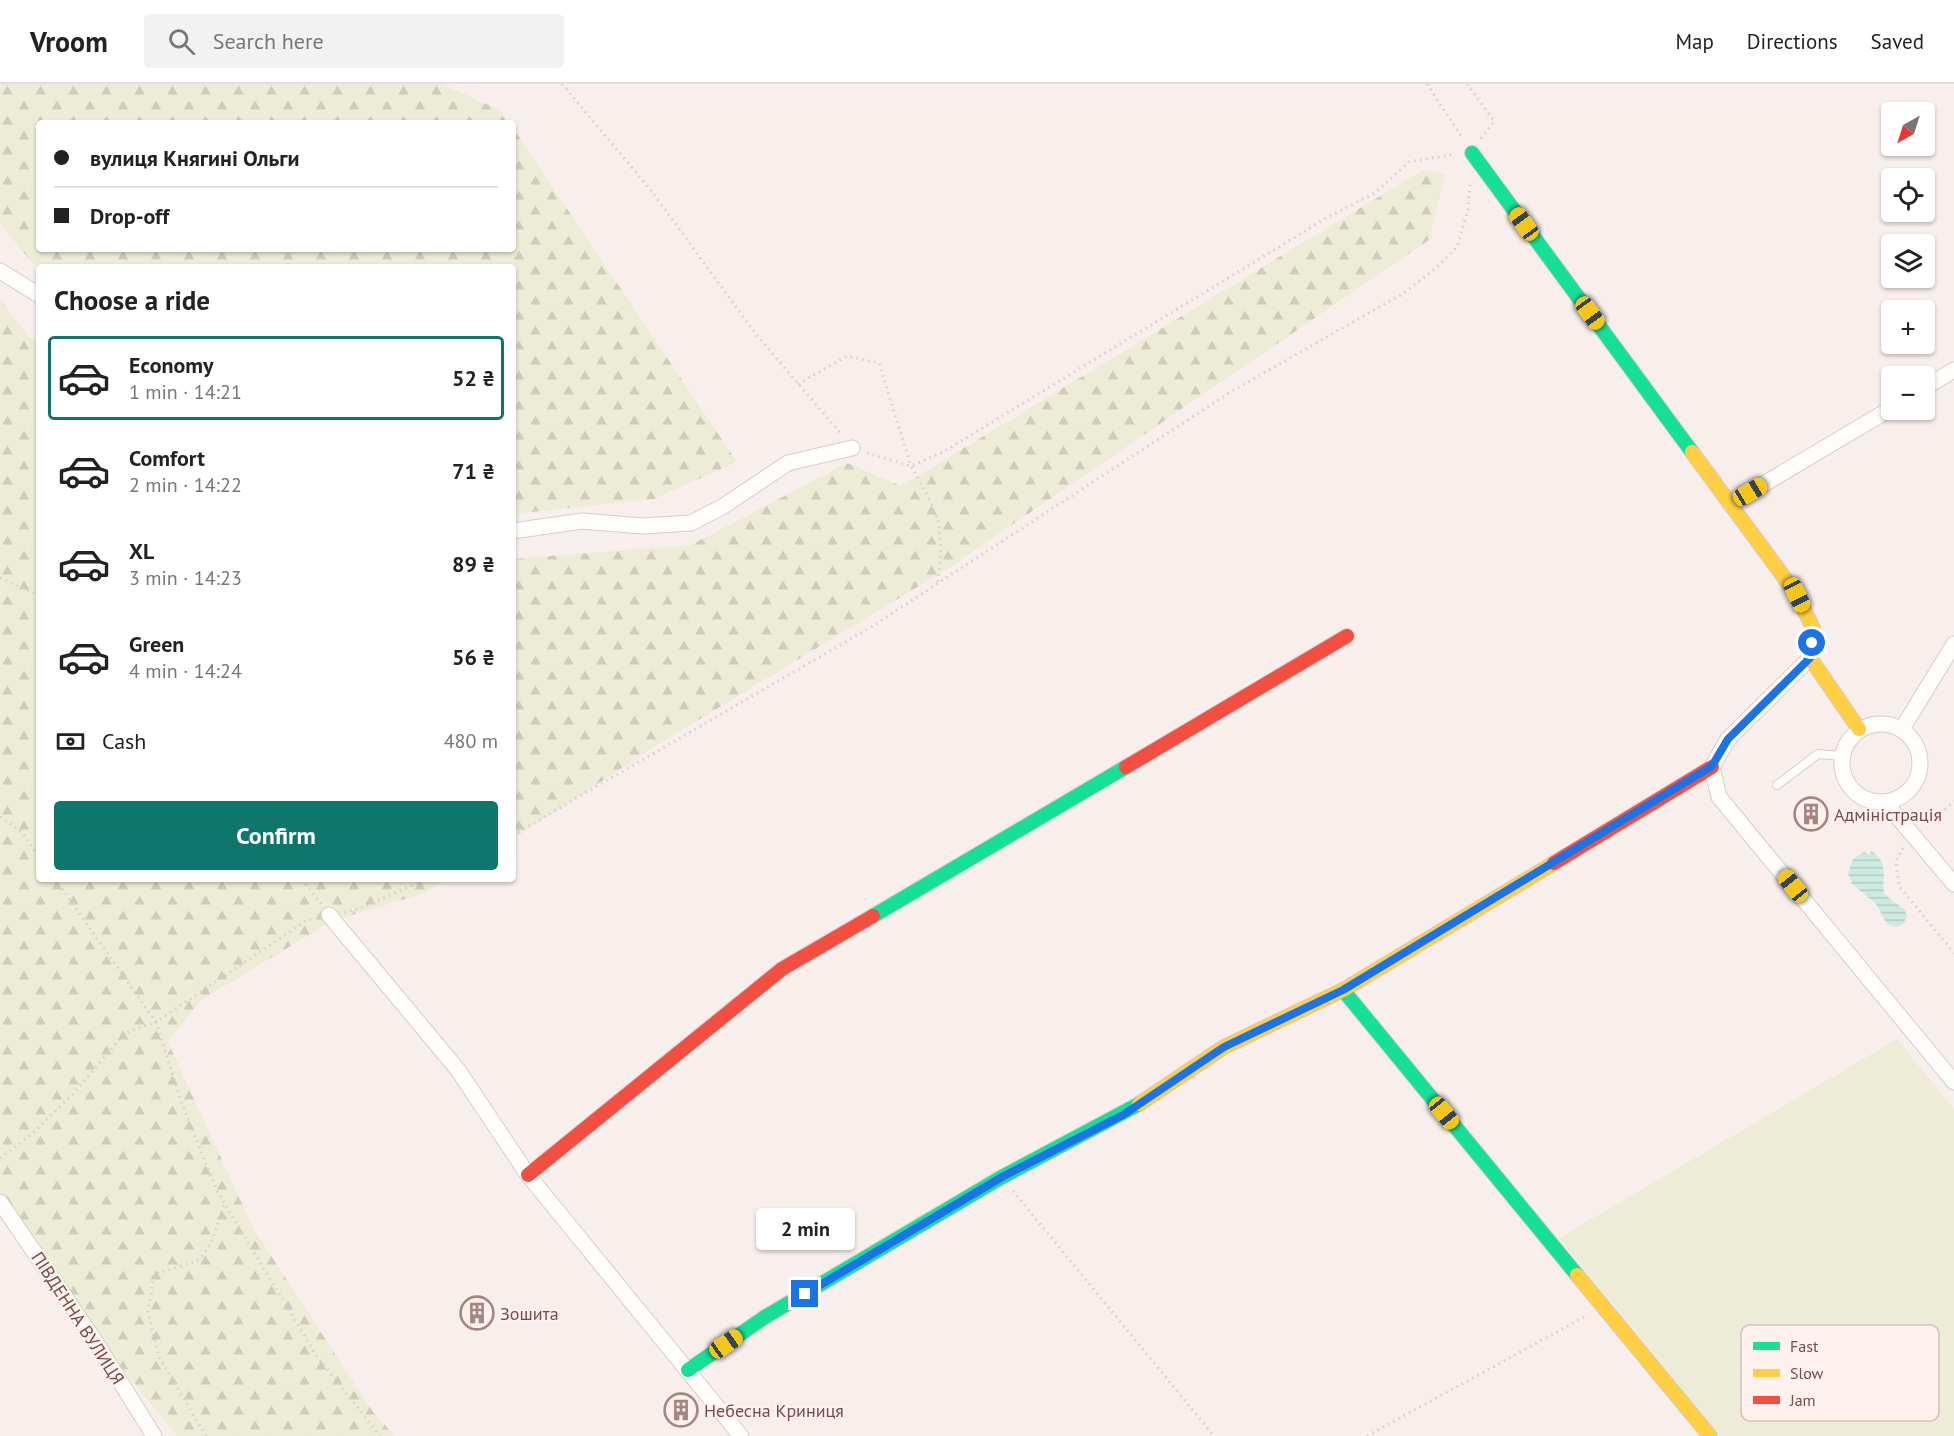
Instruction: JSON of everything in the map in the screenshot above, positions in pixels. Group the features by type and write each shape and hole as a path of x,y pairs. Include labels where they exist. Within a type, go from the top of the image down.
{"street":[{"path":"688,1370 765,1317 1002,1177 1123,1115 1224,1047 1343,990 1712,766 1728,739 1810,658 1813,628 1797,595 1472,153"},
{"path":"0,271 36,293"},
{"path":"1935,381 1954,370"},
{"path":"1730,504 1881,415"},
{"path":"516,531 582,522 642,526 691,523 722,507 788,463 852,448"},
{"path":"528,1175 782,969 1347,636"},
{"path":"1902,729 1954,644"},
{"path":"1810,658 1859,729"},
{"path":"1881,723 1902,729 1917,746 1920,768 1910,789 1894,800 1885,802 1865,799 1850,787 1842,770 1842,756 1846,743 1859,729 1881,723"},
{"path":"1712,766 1719,797 1954,1082"},
{"path":"1885,802 1954,884"},
{"path":"329,915 458,1070 528,1175 741,1436"},
{"path":"1343,990 1710,1436"},
{"name":"ПІВДЕННА ВУЛИЦЯ","path":"0,1202 94,1341 154,1436"}],"lane":[{"path":"1777,785 1818,754 1842,756"}],"path":[{"path":"562,84 609,143 650,189 755,333 852,448 911,465 943,452 1328,217 1375,193 1409,162 1472,153"},
{"path":"516,833 937,586 1222,398 1404,293 1437,267 1457,247 1468,210 1472,153 1427,84"},
{"path":"1467,84 1494,121"},
{"path":"798,384 847,356 879,363 911,465 928,496 939,524 941,555 937,586"},
{"path":"0,578 36,594"},
{"path":"1932,822 1954,801"},
{"path":"0,817 22,832 36,853"},
{"path":"1907,843 1896,861 1899,886 1954,953"},
{"path":"57,882 156,1022 183,1104 224,1205 316,1355 380,1436"},
{"path":"304,882 329,915"},
{"path":"0,1158 48,1119 125,1033 156,1022 307,920 359,909 419,882"},
{"path":"1002,1177 1214,1436"},
{"path":"206,1436 159,1357 148,1312 154,1274 173,1266 195,1262 206,1250 224,1205"},
{"path":"1367,1436 1604,1307"}],"green space":[{"path":"0,84 441,84 500,110 507,120 36,120 36,252 516,252 516,132 737,462 654,499 516,514 516,264 36,264 36,267 0,224"},
{"path":"1423,170 1445,174 1429,240 949,568 662,742 516,837 516,559 691,545 847,463 901,486"},
{"path":"0,299 29,337 36,339 36,882 442,882 422,894 332,921 200,1001 168,1042 253,1228 373,1412 395,1436 177,1436 0,1218"},
{"path":"1897,1039 1954,1109 1954,1436 1720,1436 1559,1238"}],"water":[{"path":"1871,851 1877,855 1882,865 1884,894 1905,910 1907,916 1903,924 1896,927 1887,924 1876,904 1852,884 1848,873 1853,859 1864,852 1870,855"}],"traffic: fast":[{"path":"1472,153 1692,452"},
{"path":"873,916 1126,767"},
{"path":"1343,990 1577,1275"},
{"path":"688,1370 765,1317 1002,1177 1139,1104"}],"traffic: slow":[{"path":"1692,452 1797,595 1813,628 1810,658 1859,729"},
{"path":"1139,1104 1224,1047 1343,990 1554,863"},
{"path":"1577,1275 1710,1436"}],"traffic: jam":[{"path":"1126,767 1347,636"},
{"path":"1554,863 1712,767"},
{"path":"528,1175 782,969 873,916"}],"place":[{"name":"Адміністрація","path":"1811,814"},
{"name":"Зошита","path":"477,1313"},
{"name":"Небесна Криниця","path":"681,1410"}],"route":[{"path":"805,1294 1002,1177 1123,1115 1224,1047 1343,990 1712,766 1728,739 1810,658 1812,643"}]}
